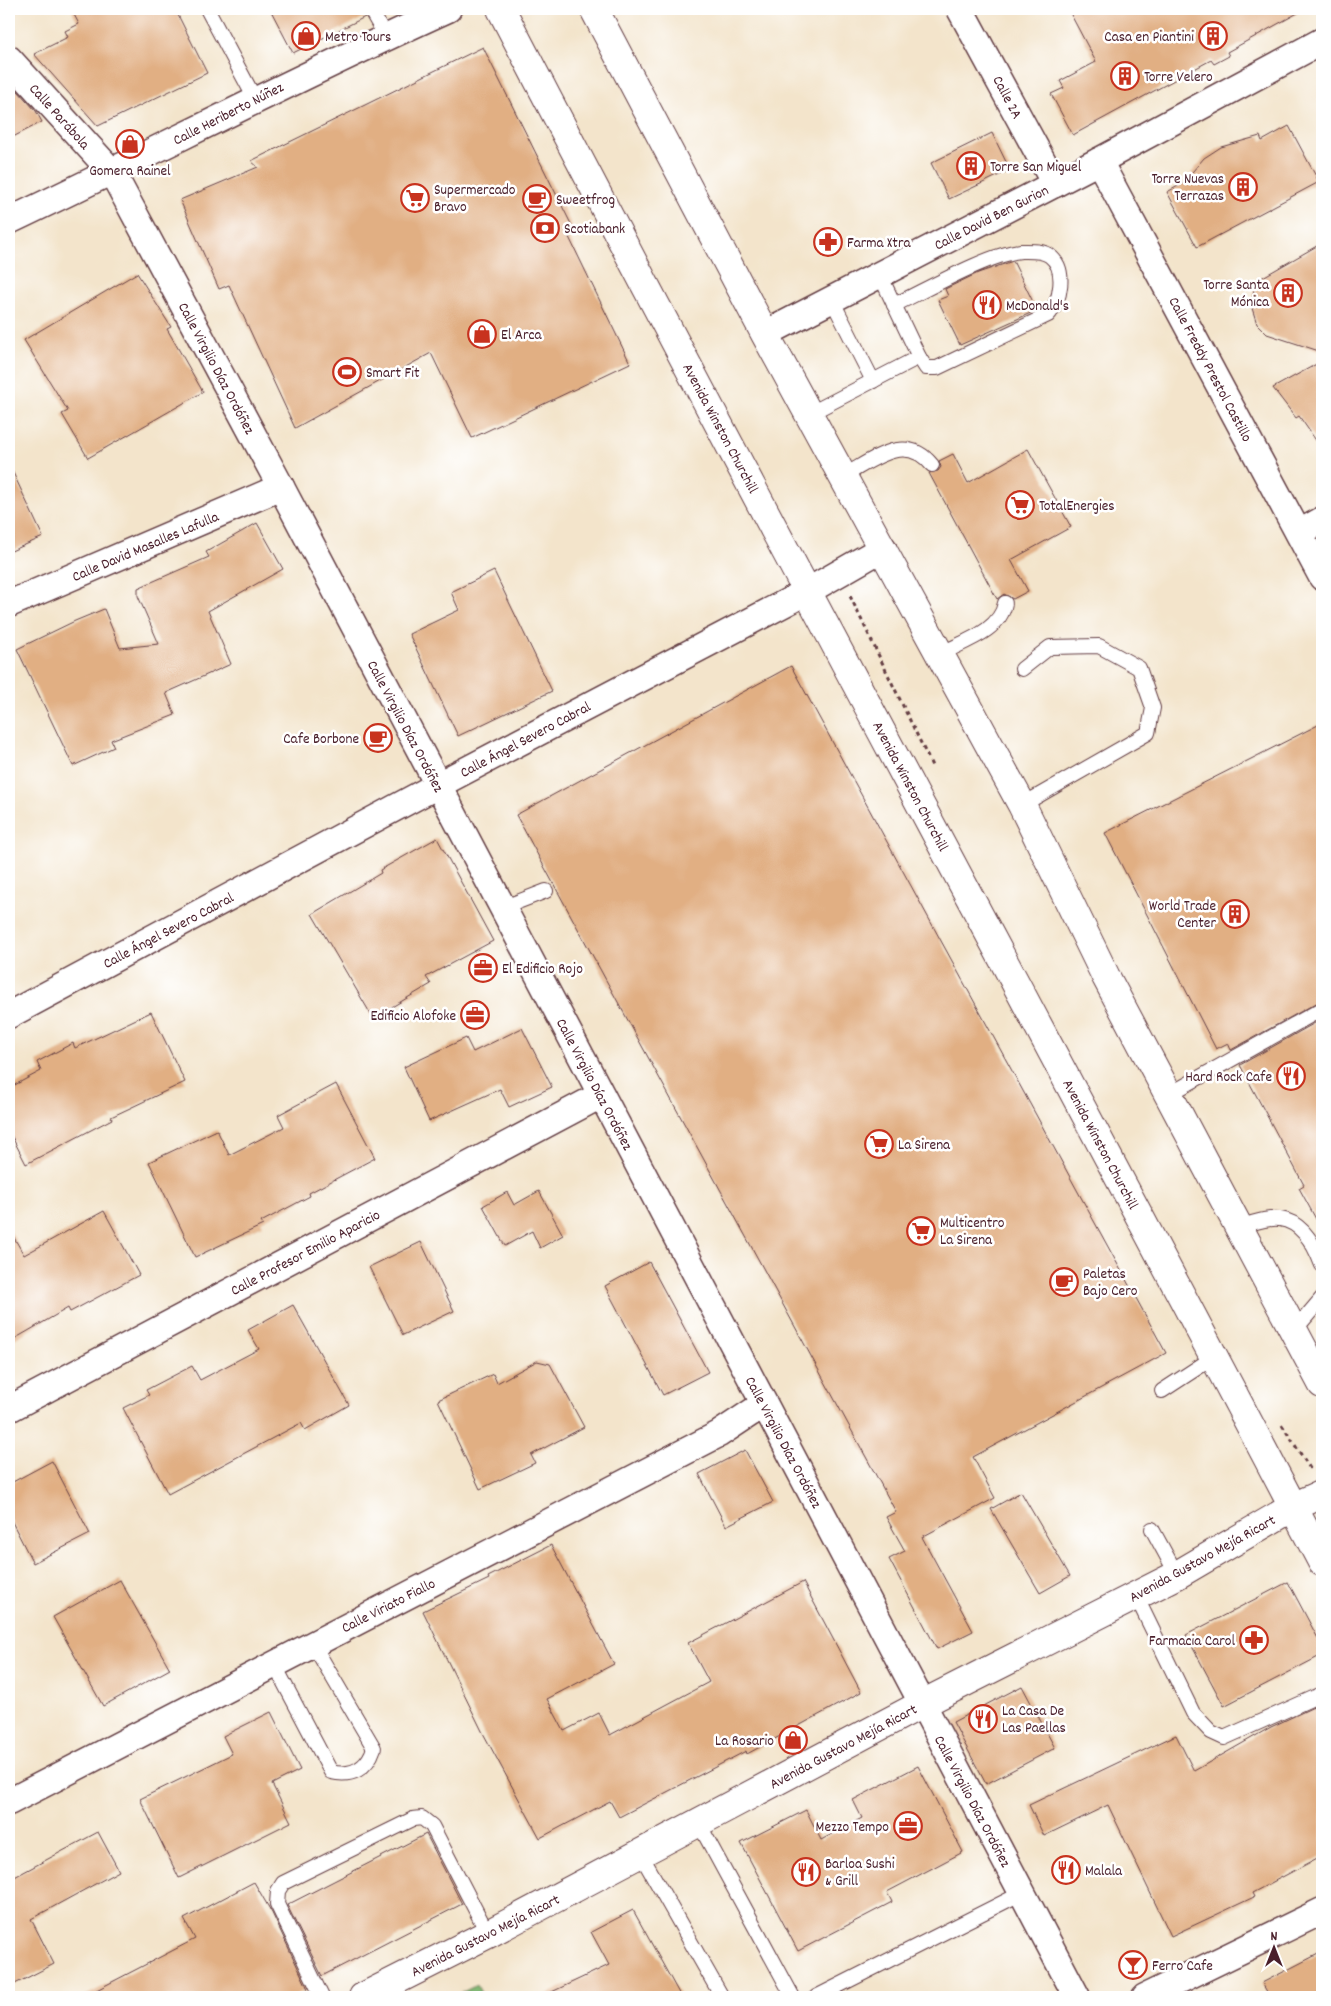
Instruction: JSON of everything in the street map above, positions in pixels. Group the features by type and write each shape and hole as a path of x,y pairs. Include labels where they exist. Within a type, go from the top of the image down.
{"main road":[{"name":"Avenida Winston Churchill","path":"501,9 690,372 1322,1562"},
{"path":"594,9 765,334 883,548 938,655 1022,805 1106,977 1322,1384"},
{"name":"Avenida Gustavo Mejía Ricart","path":"363,1997 488,1934 922,1704 1177,1575 1293,1507 1322,1494"}],"street":[{"name":"Calle Heriberto Núñez","path":"9,221 112,172 255,99 448,9"},
{"name":"Calle 2A","path":"960,9 1055,184"},
{"name":"Calle David Ben Gurion","path":"765,334 1099,162 1322,41"},
{"name":"Calle Parábola","path":"9,59 112,172"},
{"name":"Calle Freddy Prestol Castillo","path":"1099,162 1322,577"},
{"name":"Calle Virgilio Díaz Ordóñez","path":"112,172 281,487 1077,1997"},
{"name":"Calle David Masalles Lafulla","path":"9,604 281,487"},
{"path":"1299,533 1322,520"},
{"name":"Calle Ángel Severo Cabral","path":"9,1015 438,785 808,591 883,548"},
{"name":"Calle Profesor Emilio Aparicio","path":"9,1408 601,1095"},
{"name":"Calle Viriato Fiallo","path":"9,1802 719,1434 764,1404"},
{"path":"1145,1997 1322,1911"}],"lane":[{"path":"207,9 255,99"},
{"path":"370,9 386,37"},
{"path":"880,275 894,305 919,357 926,368 937,368 1048,314 1059,300 1057,264 1051,256 1044,252 1018,252 978,265 894,305"},
{"path":"832,300 873,381"},
{"path":"809,414 919,357"},
{"path":"843,476 900,448 911,449 923,454 932,465"},
{"path":"938,655 998,622 1004,612 1005,603"},
{"path":"1022,669 1050,647 1099,646 1140,668 1153,708 1148,733 1022,805"},
{"path":"502,908 546,891"},
{"path":"1168,1095 1322,1010"},
{"path":"1238,1227 1279,1219 1299,1227 1315,1247 1322,1266"},
{"path":"1294,1331 1322,1298"},
{"path":"1162,1391 1214,1357"},
{"path":"1152,1529 1177,1575"},
{"path":"1136,1596 1193,1713 1211,1732 1224,1738 1322,1694"},
{"path":"274,1664 331,1772 350,1774 359,1770 366,1765 374,1748 313,1644"},
{"path":"322,1997 277,1904 278,1891 283,1882 413,1819 422,1818 432,1826 488,1934"},
{"path":"698,1822 793,1997"},
{"path":"640,1854 722,1997"},
{"path":"816,1997 1022,1893"}],"green space":[{"path":"477,1985 483,1997 452,1997"}],"building":[{"path":"71,9 175,9 207,73 98,126 34,54 68,37 65,31 79,24"},
{"name":"Metro Tours","path":"270,9 361,9 365,17 293,53"},
{"path":"1068,9 1305,9 1227,52 1229,56 1214,64 1211,60 1073,135 1051,94 1064,88 1060,81 1096,62"},
{"path":"483,47 574,230 567,233 630,363 472,438 431,353 295,428 229,285 219,289 180,200 258,167 251,161"},
{"path":"9,81 36,111 42,122 9,139"},
{"name":"Torre Nuevas Terrazas","path":"1289,126 1319,182 1197,247 1167,192 1182,184 1204,158 1221,147 1260,136 1262,141"},
{"name":"Torre San Miguel","path":"992,133 1010,170 949,199 931,163"},
{"name":"Torre Santa Mónica","path":"1322,243 1322,352 1267,334 1257,324 1251,305 1256,281"},
{"name":"McDonald's","path":"1013,261 1037,310 960,345 938,300 948,296 945,289 978,273"},
{"path":"137,273 171,327 167,329 203,392 88,458 62,414 68,411 24,340"},
{"path":"1322,361 1322,449 1299,416 1296,418 1273,388"},
{"path":"1028,449 1071,527 1011,560 1028,591 1013,599 1004,594 997,599 929,473 938,471 941,467 939,461 953,454 968,483"},
{"path":"9,464 43,537 9,552"},
{"path":"257,523 283,569 208,611 231,664 166,693 175,715 111,740 114,747 73,766 17,649 104,609 120,648 159,644 138,596 138,588 209,557 206,552"},
{"path":"494,571 552,691 458,736 409,634 459,610 451,592"},
{"path":"791,666 1166,1353 973,1457 995,1498 922,1537 973,1631 937,1649 889,1559 905,1551 886,1517 896,1512 516,815"},
{"name":"World Trade Center","path":"1322,723 1322,1000 1231,1050 1228,1043 1216,1049 1105,833"},
{"path":"437,838 493,941 426,977 431,984 373,1018 312,914 381,873 380,870"},
{"path":"151,1012 185,1082 111,1117 112,1119 26,1164 9,1131 9,1088 41,1071 37,1062 73,1043 75,1048"},
{"path":"1322,1019 1322,1230 1299,1188 1304,1185 1240,1065"},
{"path":"522,1028 552,1087 509,1107 500,1089 429,1121 404,1067 466,1038 473,1052"},
{"path":"336,1084 375,1158 309,1193 310,1196 261,1222 263,1225 195,1257 149,1162 217,1130 229,1155 284,1127 278,1115"},
{"path":"539,1191 563,1235 540,1248 532,1231 505,1246 483,1206 507,1192 514,1205"},
{"path":"104,1211 139,1275 70,1312 68,1308 9,1342 9,1229 24,1255"},
{"path":"421,1242 454,1311 403,1335 369,1267"},
{"path":"649,1262 708,1372 663,1395 605,1286"},
{"path":"293,1305 349,1405 305,1430 301,1423 168,1494 123,1408 149,1395 146,1390 192,1366 200,1380 259,1349 248,1330"},
{"path":"537,1361 550,1364 584,1427 531,1455 535,1463 480,1489 438,1400 493,1374 497,1383"},
{"path":"745,1450 773,1502 726,1526 699,1474"},
{"path":"52,1461 90,1534 33,1563 9,1516 9,1484"},
{"path":"1021,1492 1070,1576 1040,1593 991,1509"},
{"path":"551,1545 614,1664 547,1699 564,1731 599,1713 610,1735 709,1682 688,1643 803,1582 861,1692 747,1754 746,1751 619,1817 610,1801 540,1838 483,1733 423,1611 489,1579 488,1577"},
{"path":"120,1580 170,1669 103,1706 53,1617"},
{"name":"Farmacia Carol","path":"1288,1582 1322,1646 1322,1655 1224,1706 1186,1635"},
{"path":"1022,1686 1055,1748 986,1784 953,1722"},
{"path":"1322,1703 1322,1856 1252,1893 1254,1897 1171,1936 1108,1805 1044,1836 1029,1805 1176,1735 1194,1771 1271,1727"},
{"path":"271,1712 300,1770 272,1784 291,1822 179,1878 140,1799 232,1754 223,1736"},
{"path":"918,1766 963,1852 887,1892 892,1902 798,1951 741,1843 806,1810 821,1840 862,1818 853,1800"},
{"path":"98,1832 119,1871 31,1919 54,1964 9,1987 9,1880"},
{"path":"426,1834 462,1904 322,1976 287,1905"},
{"path":"254,1882 272,1913 308,1989 292,1997 83,1997 195,1939 184,1919"},
{"path":"633,1910 681,1997 541,1997 609,1965 591,1932"},
{"path":"1322,1952 1322,1997 1270,1997 1262,1983"}],"place":[{"name":"Metro Tours","path":"306,36"},
{"name":"Casa en Piantini","path":"1213,36"},
{"name":"Torre Velero","path":"1125,76"},
{"name":"Gomera Rainel","path":"130,144"},
{"name":"Torre San Miguel","path":"971,166"},
{"name":"Torre Nuevas Terrazas","path":"1243,187"},
{"name":"Supermercado Bravo","path":"415,198"},
{"name":"Sweetfrog","path":"537,199"},
{"name":"Scotiabank","path":"545,228"},
{"name":"Farma Xtra","path":"828,242"},
{"name":"Torre Santa Mónica","path":"1288,293"},
{"name":"McDonald's","path":"987,305"},
{"name":"El Arca","path":"482,334"},
{"name":"Smart Fit","path":"347,372"},
{"name":"TotalEnergies","path":"1020,505"},
{"name":"Cafe Borbone","path":"378,738"},
{"name":"World Trade Center","path":"1235,914"},
{"name":"El Edificio Rojo","path":"483,968"},
{"name":"Edificio Alofoke","path":"475,1015"},
{"name":"Hard Rock Cafe","path":"1291,1076"},
{"name":"La Sirena","path":"879,1144"},
{"name":"Multicentro La Sirena","path":"921,1231"},
{"name":"Paletas Bajo Cero","path":"1064,1282"},
{"name":"Farmacia Carol","path":"1254,1640"},
{"name":"La Casa De Las Paellas","path":"983,1719"},
{"name":"La Rosario","path":"793,1740"},
{"name":"Mezzo Tempo","path":"908,1826"},
{"name":"Malala","path":"1066,1870"},
{"name":"Barloa Sushi & Grill","path":"806,1872"},
{"name":"Ferro Cafe","path":"1133,1965"}]}
